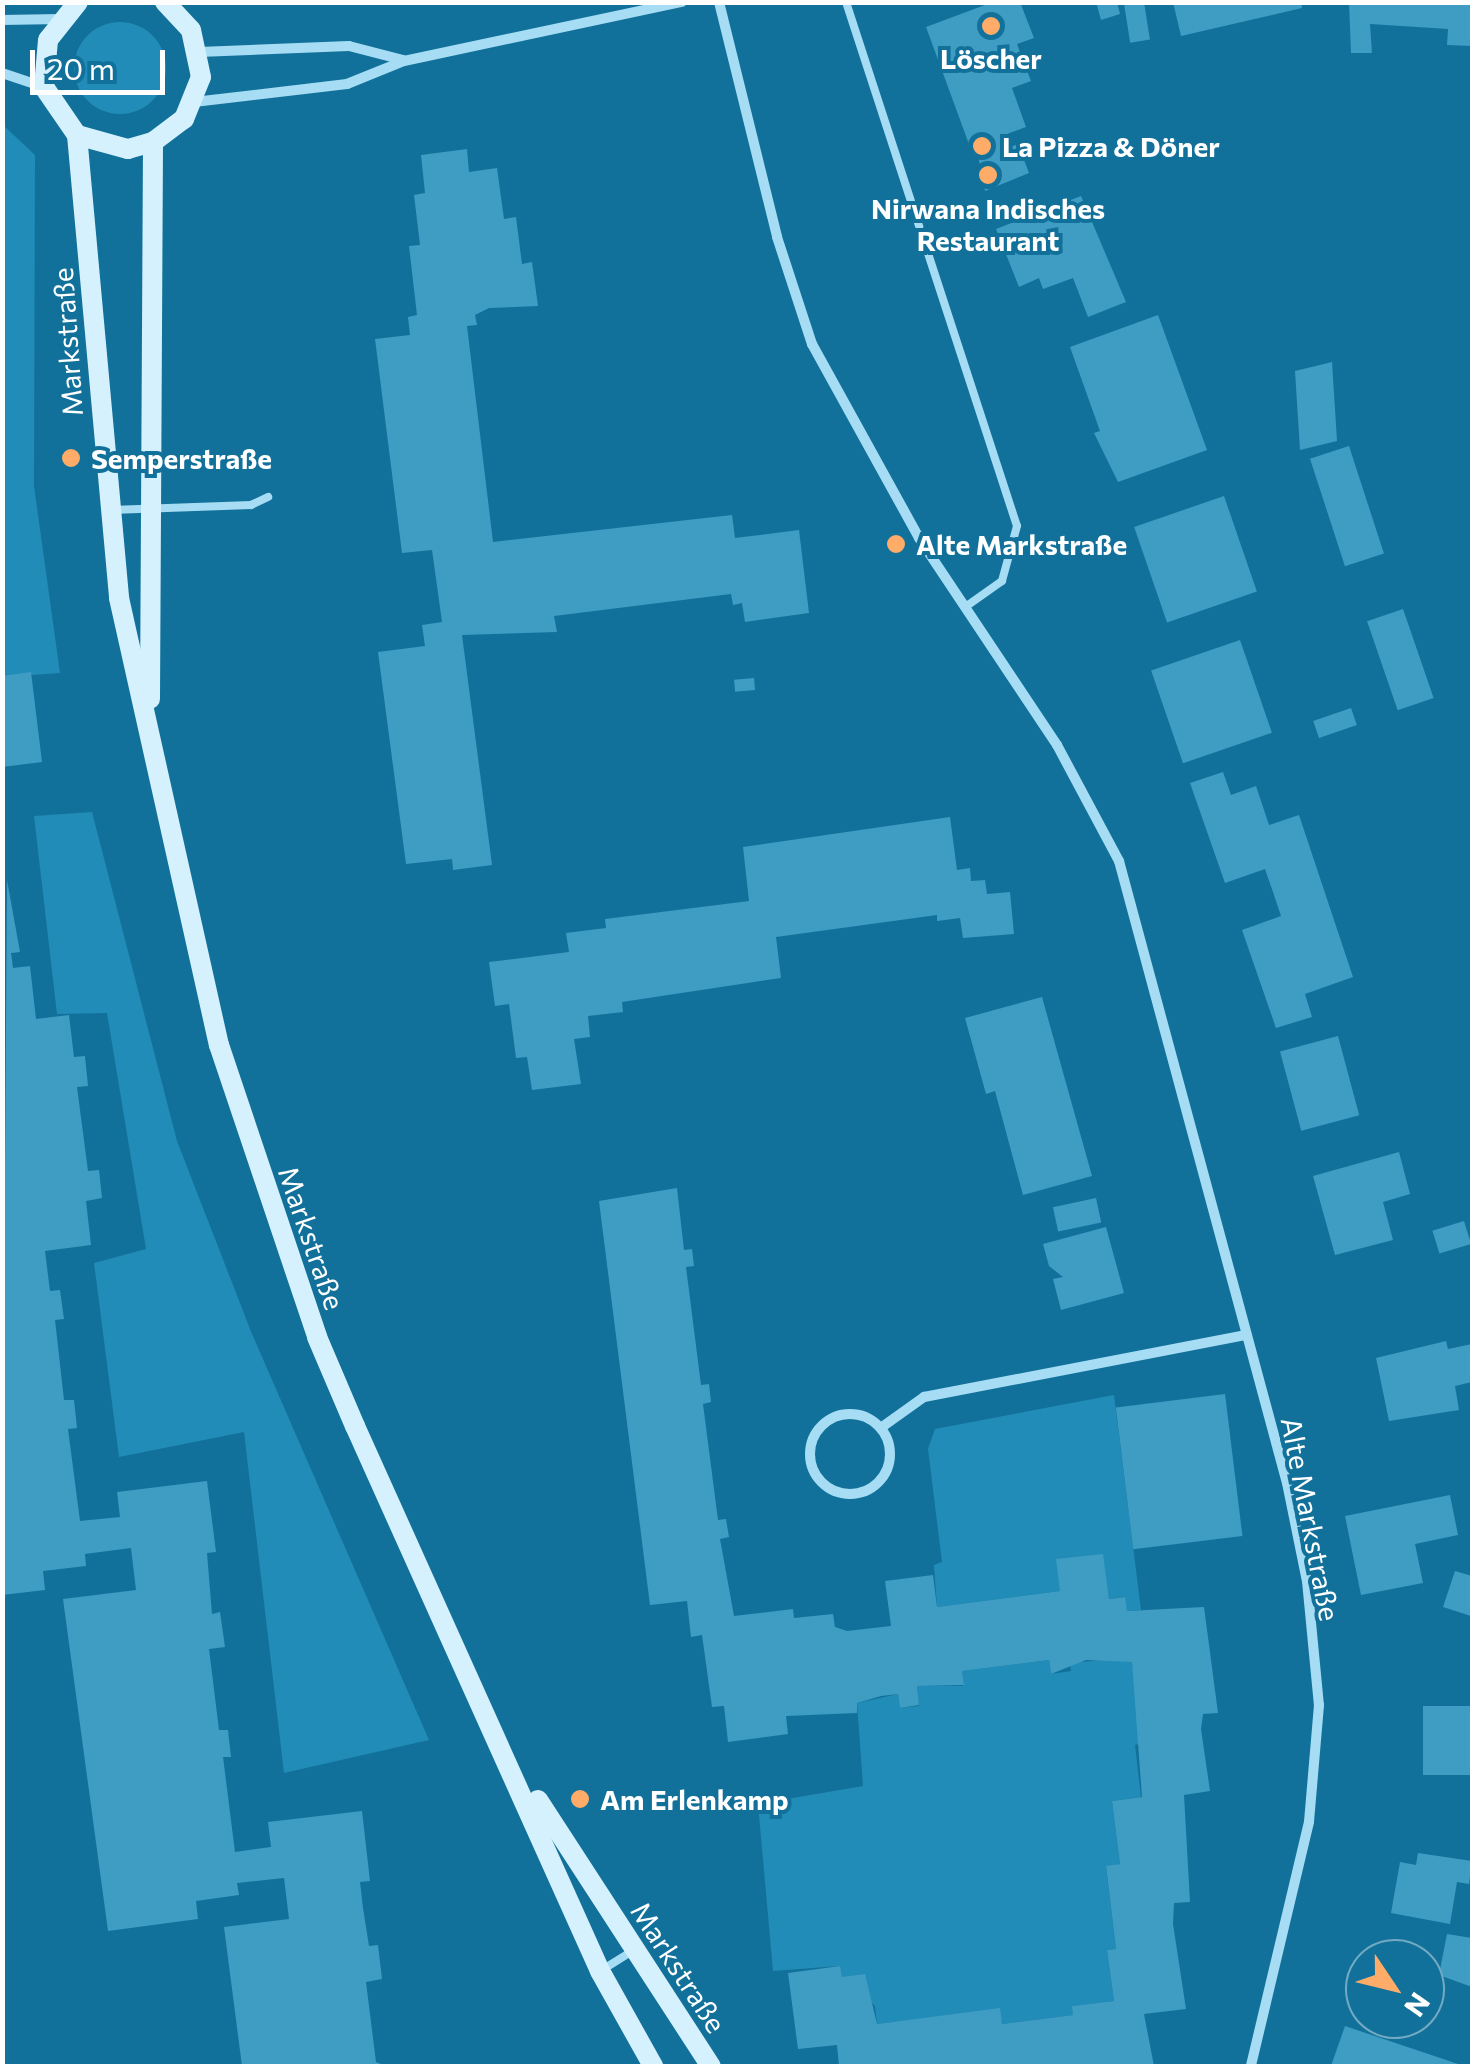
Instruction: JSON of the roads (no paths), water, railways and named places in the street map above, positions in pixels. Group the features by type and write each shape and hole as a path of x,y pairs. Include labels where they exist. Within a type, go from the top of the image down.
{"main road":[{"path":"44,87 45,52 60,19 78,2"},
{"path":"77,135 128,149 153,142 184,119 194,102 199,52 191,30 164,2"},
{"name":"Markstraße","path":"44,87 77,135 107,510 200,976 259,1170 347,1408 504,1746 600,1971 654,2066"},
{"name":"Markstraße","path":"149,721 156,508 153,142"},
{"name":"Markstraße","path":"504,1746 711,2066"}],"street":[{"path":"194,102 347,84 404,61 682,2"},
{"name":"Alte Markstraße","path":"719,2 778,237 812,344 918,538 968,605 1056,745 1119,860 1245,1335 1304,1565 1319,1705 1309,1822 1250,2066"},
{"path":"2,20 60,19"},
{"path":"199,52 349,46 404,61"},
{"path":"2,72 44,87"},
{"path":"882,1428 924,1396 1245,1335"},
{"path":"843,1413 864,1415 882,1428 890,1447 888,1468 876,1486 856,1494 834,1492 818,1480 809,1460 811,1439 824,1422 843,1413"}],"lane":[{"path":"846,2 1017,526 1002,581 968,605"},
{"path":"107,510 252,506 268,497"},
{"path":"600,1971 636,1949"}],"place":[{"name":"Löscher","path":"991,26"},
{"name":"La Pizza & Döner","path":"982,146"},
{"name":"Nirwana Indisches Restaurant","path":"988,175"},
{"name":"Semperstraße","path":"71,458"},
{"name":"Alte Markstraße","path":"896,544"},
{"name":"Am Erlenkamp","path":"580,1799"}]}
